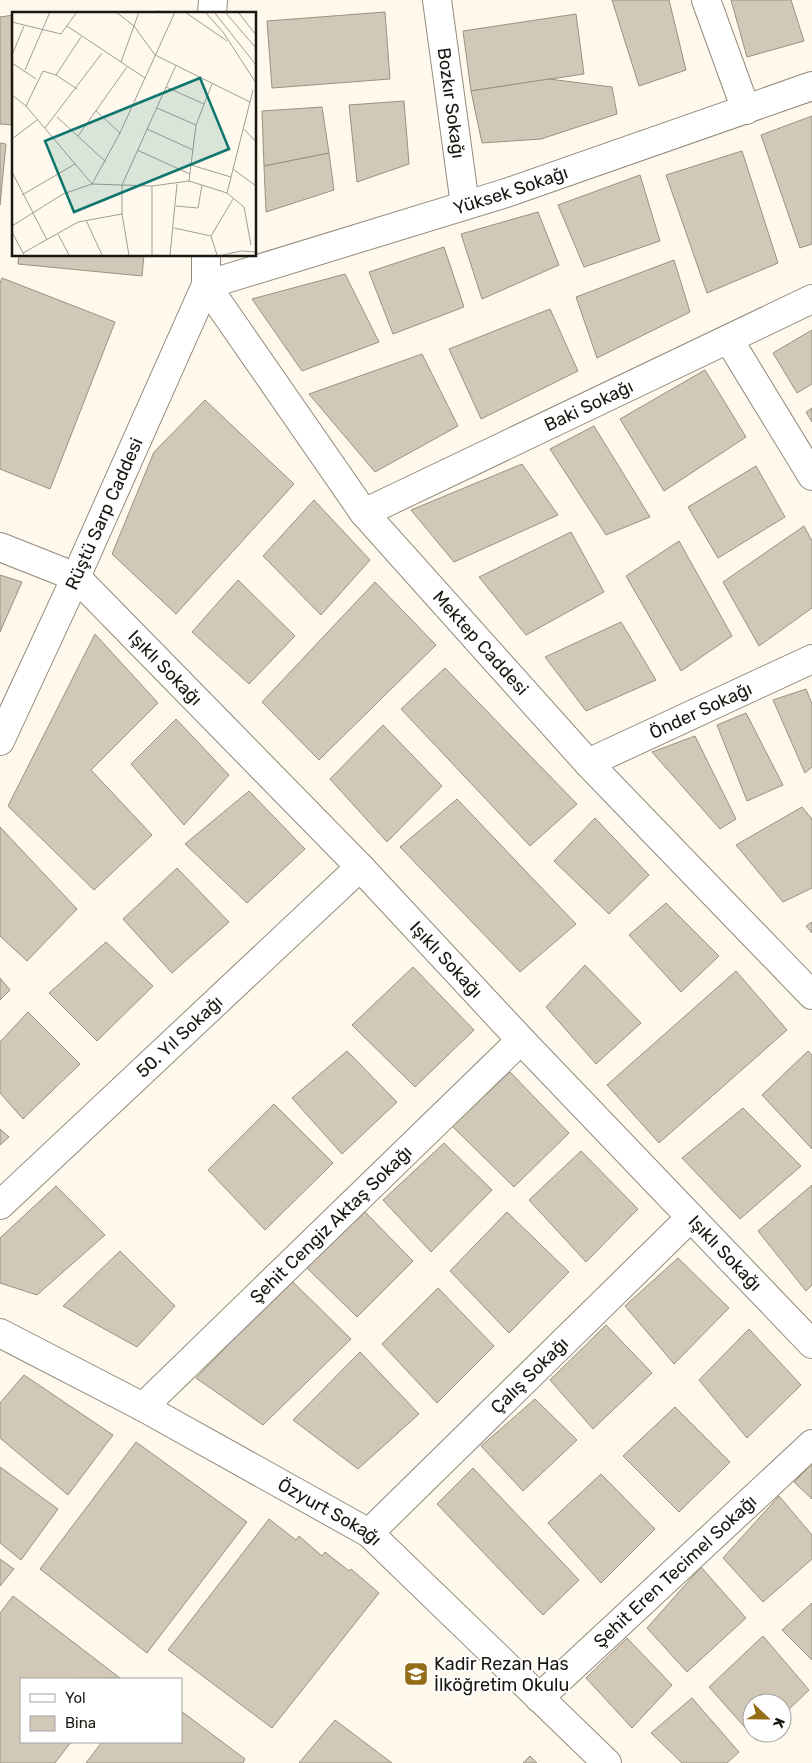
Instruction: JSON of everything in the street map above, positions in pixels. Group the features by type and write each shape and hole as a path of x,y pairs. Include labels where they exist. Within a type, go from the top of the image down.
{"street":[{"name":"Bozkır Sokağı","path":"437,0 465,204"},
{"path":"706,0 746,110"},
{"name":"Yüksek Sokağı","path":"206,285 465,204 506,193 812,86"},
{"path":"206,256 206,285"},
{"name":"Mektep Caddesi","path":"206,285 364,512 588,763 812,995"},
{"name":"Rüştü Sarp Caddesi","path":"0,741 76,577 206,285"},
{"name":"Baki Sokağı","path":"364,512 812,300"},
{"path":"729,340 812,476"},
{"path":"0,547 76,577"},
{"name":"Işıklı Sokağı","path":"76,577 360,867 520,1040 812,1344"},
{"name":"Önder Sokağı","path":"588,763 812,659"},
{"name":"50. Yıl Sokağı","path":"0,1205 360,867"},
{"name":"Şehit Cengiz Aktaş Sokağı","path":"143,1408 520,1040"},
{"name":"Çalış Sokağı","path":"369,1533 690,1218"},
{"name":"Özyurt Sokağı","path":"0,1333 143,1408 369,1533 608,1763"},
{"name":"Şehit Eren Tecimel Sokağı","path":"539,1698 812,1444"}],"building":[{"path":"612,0 669,0 686,70 639,86"},
{"path":"731,0 791,0 804,41 747,57"},
{"path":"385,12 390,79 272,88 267,21"},
{"path":"576,14 584,74 471,91 463,31"},
{"path":"12,15 12,125 0,124 0,17"},
{"path":"549,79 612,87 617,114 541,139 482,143 471,91"},
{"path":"404,101 409,164 357,182 349,105"},
{"path":"322,107 329,153 264,166 262,111"},
{"path":"812,116 812,244 800,248 761,135"},
{"path":"0,143 6,144 0,205"},
{"path":"742,151 778,263 707,293 666,175"},
{"path":"329,153 334,190 266,212 264,166"},
{"path":"640,175 660,241 584,267 558,205"},
{"path":"538,212 559,265 482,299 461,234"},
{"path":"444,247 464,307 393,334 369,272"},
{"path":"19,256 144,256 142,276 18,264"},
{"path":"674,260 690,312 597,358 576,297"},
{"path":"345,274 379,342 302,371 252,299"},
{"path":"2,278 115,322 50,489 0,469 0,283"},
{"path":"550,309 578,371 481,419 449,349"},
{"path":"812,330 812,384 797,393 773,353"},
{"path":"422,354 458,426 375,472 309,394"},
{"path":"705,370 746,437 664,491 620,419"},
{"path":"205,400 294,484 176,614 112,554 154,452"},
{"path":"812,408 812,422 806,412"},
{"path":"594,426 650,517 606,535 550,449"},
{"path":"522,464 558,515 454,562 411,510"},
{"path":"756,466 785,517 718,558 688,507"},
{"path":"314,500 370,560 321,615 263,556"},
{"path":"804,526 812,541 812,608 759,646 723,582"},
{"path":"571,532 604,592 526,635 479,577"},
{"path":"679,541 732,636 681,671 626,576"},
{"path":"0,575 22,582 0,632"},
{"path":"238,580 295,636 249,684 192,632"},
{"path":"375,582 436,645 319,760 262,702"},
{"path":"621,622 656,680 586,711 545,657"},
{"path":"95,634 158,703 91,770 152,835 94,890 8,806"},
{"path":"445,668 577,804 530,846 401,709"},
{"path":"806,689 812,704 812,767 805,773 773,700"},
{"path":"746,713 783,785 747,801 717,725"},
{"path":"176,719 229,775 184,825 131,764"},
{"path":"383,725 442,786 387,842 330,779"},
{"path":"695,736 736,819 720,829 652,752"},
{"path":"249,791 305,849 247,903 185,844"},
{"path":"457,799 576,924 520,972 400,847"},
{"path":"802,807 812,819 812,888 783,902 736,845"},
{"path":"595,818 649,875 609,914 554,861"},
{"path":"0,827 77,909 27,961 0,936"},
{"path":"177,868 229,922 172,973 123,919"},
{"path":"666,903 719,956 681,992 629,935"},
{"path":"812,922 812,933 806,926"},
{"path":"106,942 153,986 97,1041 49,993"},
{"path":"585,965 641,1023 596,1064 546,1007"},
{"path":"413,967 474,1030 415,1087 352,1025"},
{"path":"736,971 787,1030 659,1143 607,1085"},
{"path":"0,978 10,990 0,1000"},
{"path":"28,1012 80,1064 23,1119 0,1093 0,1042"},
{"path":"347,1051 397,1102 342,1154 292,1098"},
{"path":"808,1051 812,1055 812,1149 762,1095"},
{"path":"510,1072 569,1133 514,1187 452,1126"},
{"path":"274,1104 333,1163 265,1230 208,1170"},
{"path":"743,1108 801,1166 740,1219 682,1158"},
{"path":"0,1129 9,1137 0,1145"},
{"path":"444,1143 492,1190 431,1252 383,1200"},
{"path":"581,1151 638,1209 586,1262 529,1200"},
{"path":"812,1185 812,1285 806,1291 758,1231"},
{"path":"56,1186 105,1235 37,1295 0,1283 0,1238"},
{"path":"365,1212 413,1261 357,1317 304,1265"},
{"path":"507,1212 569,1272 509,1333 450,1271"},
{"path":"120,1251 175,1306 137,1347 63,1306"},
{"path":"678,1258 729,1308 674,1364 625,1306"},
{"path":"291,1280 351,1339 263,1425 196,1378"},
{"path":"438,1288 494,1346 437,1403 382,1344"},
{"path":"606,1325 652,1373 593,1429 550,1380"},
{"path":"749,1329 801,1385 747,1438 699,1380"},
{"path":"360,1352 419,1414 358,1469 293,1420"},
{"path":"24,1375 113,1435 68,1495 0,1438 0,1403"},
{"path":"535,1399 577,1440 523,1491 481,1446"},
{"path":"675,1407 730,1462 679,1512 623,1456"},
{"path":"136,1442 247,1522 147,1653 40,1569"},
{"path":"812,1464 812,1499 794,1482"},
{"path":"0,1467 58,1509 21,1560 0,1543"},
{"path":"473,1468 579,1580 543,1615 437,1504"},
{"path":"601,1474 655,1529 601,1583 548,1523"},
{"path":"779,1496 812,1535 812,1559 763,1602 723,1558"},
{"path":"269,1519 296,1540 299,1536 322,1556 325,1552 349,1571 351,1569 379,1593 272,1728 168,1650"},
{"path":"0,1559 14,1569 0,1586"},
{"path":"701,1567 746,1618 687,1672 647,1628"},
{"path":"13,1596 120,1678 20,1678 20,1743 70,1743 55,1763 0,1763 0,1613"},
{"path":"812,1603 812,1660 782,1630"},
{"path":"763,1636 809,1690 792,1706 792,1693 742,1693 742,1724 709,1687"},
{"path":"627,1638 672,1685 632,1728 586,1678"},
{"path":"692,1698 739,1752 727,1763 682,1763 651,1733"},
{"path":"182,1712 245,1759 243,1763 86,1763 101,1743 182,1743"},
{"path":"335,1720 392,1763 299,1763"},
{"path":"530,1756 537,1763 523,1763"}],"place":[{"name":"Kadir Rezan Has İlköğretim Okulu","path":"416,1674"}]}
